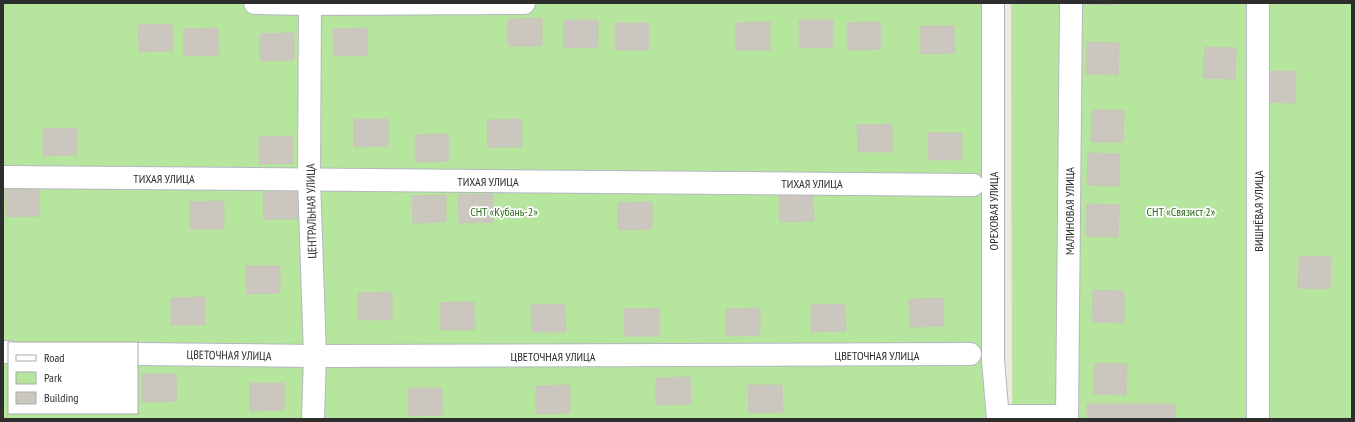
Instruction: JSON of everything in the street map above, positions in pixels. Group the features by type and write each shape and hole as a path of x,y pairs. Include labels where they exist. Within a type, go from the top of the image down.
{"street":[{"path":"255,3 524,3"},
{"name":"ОРЕХОВАЯ УЛИЦА","path":"993,3 993,360 998,418"},
{"name":"МАЛИНОВАЯ УЛИЦА","path":"1067,418 1070,3"},
{"name":"ВИШНЁВАЯ УЛИЦА","path":"1258,3 1258,419"},
{"name":"ЦЕНТРАЛЬНАЯ УЛИЦА","path":"310,4 309,179 315,356 313,419"},
{"name":"ТИХАЯ УЛИЦА","path":"3,177 973,184"},
{"name":"ЦВЕТОЧНАЯ УЛИЦА","path":"138,354 315,356 970,354"},
{"path":"998,418 1067,418"}],"green space":[{"name":"СНТ «Кубань-2»","path":"3,3 1003,3 1005,419 3,419"},
{"name":"СНТ «Связист 2»","path":"1011,3 1352,3 1352,419 1012,419"}],"building":[{"path":"1114,3 1114,5 1082,4"},
{"path":"542,18 542,46 508,46 508,19"},
{"path":"564,20 598,20 598,47 564,48"},
{"path":"799,20 833,20 833,47 799,48"},
{"path":"770,22 770,50 736,50 736,23"},
{"path":"881,22 881,49 847,50 847,23"},
{"path":"615,23 649,23 649,50 615,50"},
{"path":"172,24 173,51 139,52 138,25"},
{"path":"920,26 954,26 955,53 921,54"},
{"path":"218,28 219,55 184,56 184,29"},
{"path":"367,28 367,55 334,56 333,29"},
{"path":"294,33 294,60 260,61 260,34"},
{"path":"1087,42 1119,43 1118,75 1086,74"},
{"path":"1205,47 1236,48 1235,79 1203,78"},
{"path":"1264,71 1296,71 1295,103 1263,102"},
{"path":"1092,110 1124,111 1123,142 1091,142"},
{"path":"354,119 388,119 388,146 354,147"},
{"path":"521,119 522,147 488,147 487,120"},
{"path":"892,124 892,152 858,152 857,125"},
{"path":"77,128 77,155 43,156 43,129"},
{"path":"928,133 962,133 962,160 929,160"},
{"path":"449,134 449,161 415,162 415,135"},
{"path":"293,136 293,163 259,164 259,137"},
{"path":"1088,153 1120,154 1119,186 1087,185"},
{"path":"39,189 40,216 6,217 5,190"},
{"path":"297,191 298,219 264,219 263,192"},
{"path":"493,194 493,222 459,223 458,195"},
{"path":"813,194 814,221 780,222 779,195"},
{"path":"446,195 446,222 413,223 412,196"},
{"path":"224,201 224,229 190,229 190,202"},
{"path":"652,202 652,229 618,230 618,203"},
{"path":"1087,204 1119,205 1118,237 1086,236"},
{"path":"1299,256 1331,257 1330,289 1298,288"},
{"path":"246,266 280,266 280,293 247,294"},
{"path":"1093,290 1124,291 1124,323 1092,322"},
{"path":"392,292 392,320 358,320 358,293"},
{"path":"205,297 205,325 171,325 171,298"},
{"path":"943,298 944,326 910,327 909,299"},
{"path":"474,302 475,329 441,330 440,303"},
{"path":"565,304 566,332 532,332 531,305"},
{"path":"845,304 846,331 811,332 811,305"},
{"path":"659,308 659,336 625,336 624,309"},
{"path":"760,308 760,335 726,336 726,309"},
{"path":"1095,363 1127,364 1126,395 1094,394"},
{"path":"142,374 176,374 177,401 142,402"},
{"path":"690,377 691,404 656,405 656,378"},
{"path":"250,383 284,383 284,410 250,411"},
{"path":"570,385 570,413 536,414 536,386"},
{"path":"748,385 782,385 783,412 749,413"},
{"path":"408,388 442,388 443,415 409,416"},
{"path":"1087,404 1176,404 1174,419 1087,419"}]}
